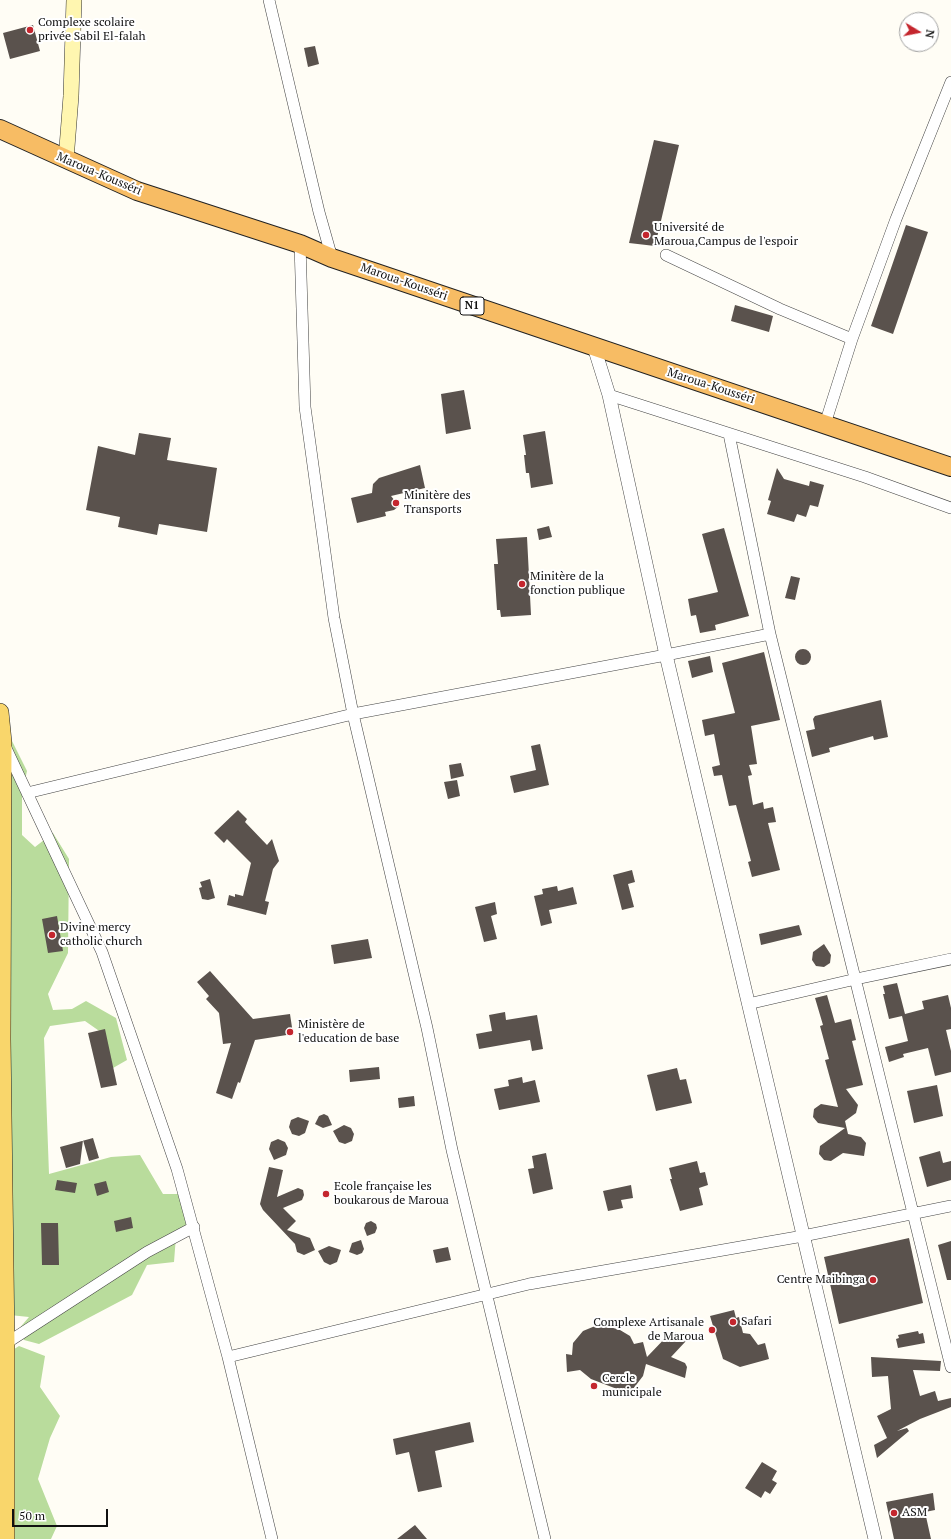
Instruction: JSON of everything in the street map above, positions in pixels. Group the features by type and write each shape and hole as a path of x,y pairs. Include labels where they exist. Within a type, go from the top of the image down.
{"highway":[{"name":"Maroua-Kousséri","path":"0,129 137,191 300,244 332,258 951,466"}],"main road":[{"path":"66,160 71,96 74,0"},
{"path":"0,712 2,739 3,1346 6,1539"}],"street":[{"path":"269,0 319,212 332,258"},
{"path":"825,424 852,339 896,219 951,82"},
{"path":"300,244 305,407 334,618 353,714 427,1028 452,1150 485,1294 545,1539"},
{"path":"666,255 780,309 852,339"},
{"path":"594,347 609,395 666,655 875,1539"},
{"path":"609,395 864,477 951,508"},
{"path":"729,434 770,634 951,1367"},
{"path":"27,793 353,714 770,634"},
{"path":"2,739 102,952 178,1169 228,1357 272,1539"},
{"path":"748,1004 951,959"},
{"path":"228,1357 529,1284 803,1236 913,1215 951,1206"},
{"path":"3,1346 147,1252 194,1228"}],"green space":[{"path":"11,739 27,771 22,794 22,835 35,847 53,833 69,859 68,953 48,994 53,1010 72,1009 86,1001 116,1018 127,1060 113,1068 105,1035 85,1021 50,1026 44,1038 49,1174 111,1157 140,1155 163,1194 179,1194 187,1224 176,1236 174,1262 147,1265 132,1295 39,1344 24,1340 17,1331 29,1317 0,1314"},
{"path":"19,1346 45,1356 40,1387 60,1416 50,1438 38,1479 57,1526 51,1539 0,1539 0,1358"}],"building":[{"path":"33,25 40,51 10,59 3,33"},
{"path":"315,46 319,64 308,67 304,48"},
{"path":"654,140 679,145 655,246 629,243"},
{"path":"906,225 928,232 893,334 871,326"},
{"path":"735,305 773,316 769,332 731,321"},
{"path":"464,390 471,429 446,434 441,394"},
{"path":"545,431 553,484 531,488 529,473 526,473 524,455 526,455 523,435"},
{"path":"139,433 171,438 167,460 217,468 207,532 159,524 157,535 118,527 120,517 86,510 98,446 135,455"},
{"path":"420,465 425,488 391,496 399,506 394,510 385,512 386,516 357,523 351,498 372,493 373,484 379,478"},
{"path":"777,468 784,479 809,486 810,481 824,485 818,507 810,505 806,517 797,514 794,522 767,514 771,501 768,500"},
{"path":"549,526 552,537 539,540 537,529"},
{"path":"724,528 749,616 715,625 716,630 700,633 696,615 691,616 688,599 718,592 702,534"},
{"path":"527,537 531,615 501,617 500,610 497,610 494,564 498,564 496,539"},
{"path":"791,576 800,578 795,600 785,598"},
{"path":"800,649 806,649 811,654 809,663 806,665 800,665 795,660 795,654"},
{"path":"764,652 780,720 751,726 757,764 749,765 752,775 748,776 753,805 763,802 764,809 773,807 776,822 768,823 780,870 752,877 748,862 751,861 736,805 729,806 722,775 714,776 712,767 720,765 714,734 705,736 702,720 735,713 722,663"},
{"path":"710,656 713,672 692,678 688,661"},
{"path":"881,700 888,737 874,740 873,736 829,748 830,752 812,757 806,731 815,729 813,719 815,716"},
{"path":"540,744 549,785 514,793 510,776 536,770 531,746"},
{"path":"461,763 464,776 451,779 449,765"},
{"path":"457,780 460,796 448,799 444,782"},
{"path":"238,810 247,819 245,822 267,845 272,839 279,861 273,869 265,901 269,902 266,915 227,905 229,895 235,897 235,894 243,896 251,863 227,839 224,843 214,833"},
{"path":"632,870 635,882 628,884 634,907 622,910 613,875"},
{"path":"210,879 215,898 208,900 202,899 199,888 202,887 200,882"},
{"path":"557,886 558,891 573,887 577,904 549,910 552,923 541,926 534,896 543,894 542,889"},
{"path":"495,902 497,914 491,916 497,939 484,942 475,907"},
{"name":"Divine mercy catholic church","path":"57,916 63,951 48,953 42,919"},
{"path":"799,925 802,935 761,945 759,934"},
{"path":"368,939 372,958 334,964 331,945"},
{"path":"824,944 831,955 830,963 824,967 816,966 812,960 813,952"},
{"path":"210,971 253,1019 290,1014 293,1034 255,1040 240,1083 238,1082 232,1099 216,1093 231,1043 223,1044 219,1013 206,999 209,996 197,982"},
{"path":"897,983 905,1014 924,1009 922,1001 948,995 951,1008 951,1029 946,1030 951,1051 951,1072 935,1076 928,1048 903,1054 904,1057 889,1062 885,1047 908,1041 902,1016 889,1019 883,994 885,994 883,986"},
{"path":"827,995 835,1023 851,1019 856,1040 852,1041 863,1085 846,1089 858,1105 856,1113 845,1121 848,1134 861,1137 866,1143 864,1156 843,1153 831,1161 824,1160 819,1154 820,1146 845,1128 818,1123 813,1117 814,1109 821,1104 838,1107 825,1060 829,1059 820,1026 823,1025 815,998"},
{"path":"505,1012 506,1020 537,1015 543,1049 532,1051 530,1040 479,1049 476,1034 492,1031 489,1015"},
{"path":"105,1029 117,1085 101,1088 88,1033"},
{"path":"379,1067 380,1079 350,1082 349,1070"},
{"path":"677,1068 680,1080 686,1079 692,1103 656,1111 647,1075"},
{"path":"522,1077 523,1083 535,1080 540,1102 499,1110 494,1089 509,1086 508,1080"},
{"path":"937,1085 943,1116 914,1123 907,1091"},
{"path":"414,1096 415,1106 399,1108 398,1098"},
{"path":"324,1114 328,1116 332,1125 323,1128 315,1124 319,1116"},
{"path":"298,1117 309,1121 305,1133 299,1136 292,1134 289,1127 291,1120"},
{"path":"344,1125 351,1128 354,1134 352,1141 345,1144 339,1142 333,1131"},
{"path":"93,1138 99,1158 89,1161 83,1141"},
{"path":"278,1139 285,1142 288,1148 286,1155 274,1160 269,1149 271,1142"},
{"path":"83,1141 80,1164 66,1168 60,1147"},
{"path":"940,1151 943,1163 951,1161 951,1180 927,1187 919,1157"},
{"path":"546,1153 553,1189 533,1194 528,1169 534,1168 532,1156"},
{"path":"697,1161 700,1173 705,1172 708,1185 699,1188 703,1205 680,1211 670,1179 672,1179 669,1168"},
{"path":"269,1167 283,1170 277,1197 298,1188 303,1190 304,1195 302,1200 283,1208 296,1221 287,1230 310,1238 315,1250 304,1255 297,1252 295,1244 263,1210 260,1204"},
{"path":"57,1180 77,1183 75,1193 55,1190"},
{"path":"106,1181 109,1192 97,1196 94,1184"},
{"path":"631,1185 633,1198 621,1200 623,1208 608,1211 603,1191"},
{"path":"131,1217 133,1228 116,1232 114,1221"},
{"path":"371,1221 376,1224 377,1228 375,1233 367,1236 364,1228 366,1223"},
{"path":"41,1223 58,1223 59,1265 42,1265"},
{"name":"Centre Maibinga","path":"909,1238 923,1303 839,1324 824,1257"},
{"path":"361,1240 364,1249 362,1253 357,1255 349,1252 352,1243"},
{"path":"951,1241 951,1280 947,1280 938,1245"},
{"path":"329,1246 341,1250 337,1262 330,1265 324,1262 318,1251"},
{"path":"448,1247 451,1260 436,1263 433,1250"},
{"path":"734,1310 736,1318 739,1317 743,1333 750,1334 758,1345 765,1343 769,1359 740,1367 723,1359 710,1316"},
{"path":"600,1324 620,1330 630,1336 634,1344 643,1342 647,1357 670,1333 675,1332 686,1341 671,1357 685,1363 687,1367 685,1378 646,1364 643,1376 633,1389 619,1397 617,1389 591,1379 580,1370 567,1372 566,1354 572,1355 573,1343 583,1331"},
{"path":"918,1331 919,1334 923,1333 925,1343 898,1348 896,1339 899,1338 898,1335"},
{"path":"871,1357 941,1361 940,1371 913,1370 920,1396 935,1391 938,1401 951,1398 951,1407 920,1419 897,1431 907,1428 909,1431 877,1458 874,1445 887,1438 877,1416 891,1409 888,1376 872,1377"},
{"path":"470,1422 474,1442 435,1451 442,1487 418,1492 409,1452 396,1455 393,1439"},
{"path":"762,1462 777,1471 772,1480 777,1483 770,1494 765,1491 761,1498 745,1488"},
{"path":"933,1493 935,1510 925,1512 931,1539 894,1539 886,1502"},
{"path":"415,1525 427,1539 397,1539"}],"place":[{"name":"Complexe scolaire privée Sabil El-falah","path":"30,30"},
{"name":"Université de Maroua,Campus de l'espoir","path":"646,235"},
{"name":"Minitère des Transports","path":"396,503"},
{"name":"Minitère de la fonction publique","path":"522,584"},
{"name":"Divine mercy catholic church","path":"52,935"},
{"name":"Ministère de l'education de base","path":"290,1032"},
{"name":"Ecole française les boukarous de Maroua","path":"326,1194"},
{"name":"Centre Maibinga","path":"873,1280"},
{"name":"Safari","path":"733,1322"},
{"name":"Complexe Artisanale de Maroua","path":"712,1330"},
{"name":"Cercle municipale","path":"594,1386"},
{"name":"ASM","path":"894,1513"}]}
